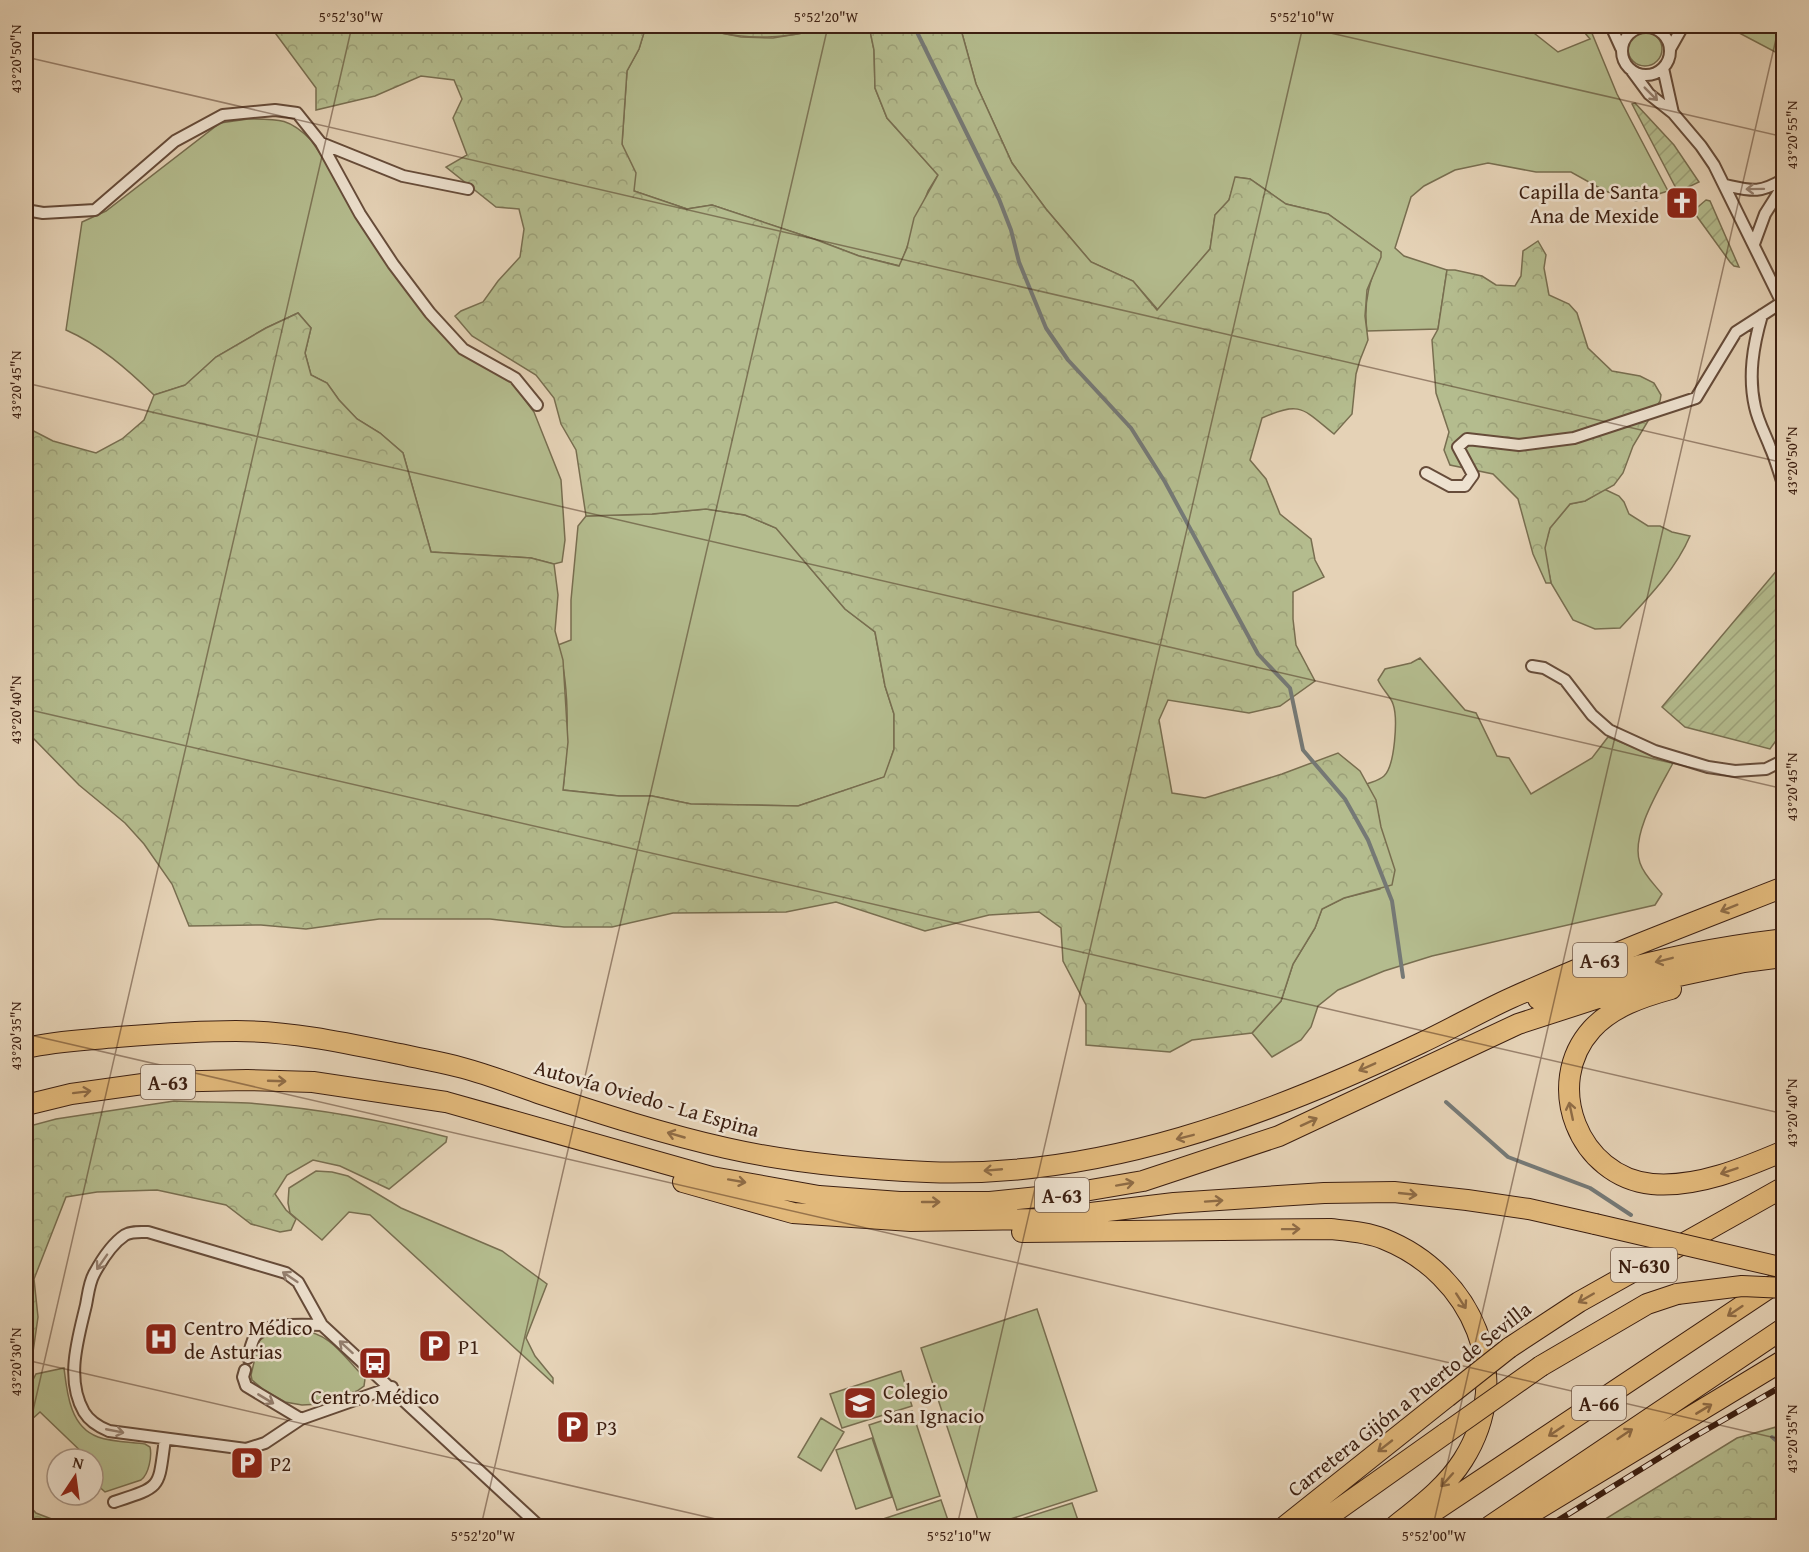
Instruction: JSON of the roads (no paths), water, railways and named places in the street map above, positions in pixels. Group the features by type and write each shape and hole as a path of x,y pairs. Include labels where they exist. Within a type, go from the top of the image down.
{"highway":[{"name":"A-63","path":"1421,1043 1507,1000 1602,959 1784,887"},
{"path":"1421,1043 1606,975 1731,945 1784,939"},
{"name":"A-63","path":"26,1105 71,1094 157,1082 247,1080 313,1082 446,1102 712,1177 819,1196 900,1202 990,1202 1067,1194 1143,1181 1279,1136 1518,1024 1641,984 1744,962 1784,957"},
{"path":"1784,966 1668,989 1619,1007 1590,1031 1570,1068 1568,1084 1569,1105 1581,1138 1602,1163 1631,1179 1650,1184 1670,1185 1692,1182 1784,1151"},
{"name":"Autovía Oviedo - La Espina","path":"26,1048 47,1043 142,1035 240,1031 305,1037 353,1044 462,1068 573,1104 726,1148 815,1164 933,1172 977,1172 1060,1164 1128,1151 1202,1132 1311,1092 1421,1043"},
{"path":"313,1082 531,1137 793,1213 860,1226 936,1232 1330,1229 1354,1231 1382,1238 1424,1260 1447,1280 1469,1312 1483,1347 1487,1383 1476,1435 1464,1458 1450,1478 1395,1527"},
{"name":"Carretera Gijón a Puerto de Sevilla","path":"1285,1527 1509,1348 1579,1302 1784,1187"},
{"path":"793,1213 911,1221 1041,1219 1174,1203 1324,1193 1394,1192 1529,1209 1784,1268"},
{"name":"A-66","path":"1413,1527 1784,1278"},
{"name":"Carretera Gijón a Puerto de Sevilla","path":"1315,1527 1541,1366 1647,1304 1677,1294 1706,1289 1742,1286 1784,1288"},
{"name":"A-66","path":"1490,1527 1528,1499 1784,1328"},
{"path":"1510,1527 1784,1360"}],"street":[{"path":"1426,473 1450,486 1465,486 1473,475 1458,447 1467,439 1519,445 1574,438 1696,398 1736,332 1782,305 1725,185 1701,146 1673,113 1649,94 1625,64 1611,26"},
{"path":"1621,48 1631,27 1651,26 1664,34 1670,49"},
{"path":"1632,71 1641,75 1649,75 1663,68 1668,61 1670,49 1683,26"},
{"path":"1663,68 1673,113"},
{"path":"26,210 43,213 95,210 175,141 223,115 275,110 297,113 321,143 360,214 393,264 430,313 463,349 515,378 537,405"},
{"path":"321,143 403,176 468,189"},
{"path":"1725,185 1749,191 1767,189 1784,179"},
{"path":"1754,244 1765,214 1784,184"},
{"path":"1762,315 1752,362 1755,410 1784,487"},
{"path":"1532,666 1544,668 1565,680 1592,715 1609,730 1655,750 1708,767 1735,771 1766,769 1784,760"},
{"path":"392,1388 301,1419 265,1443 246,1449 109,1431 96,1426 84,1413 77,1394 74,1369 76,1347 92,1276 103,1259 126,1234 137,1231 148,1232 286,1273 298,1282 322,1325 392,1388 539,1527"},
{"path":"248,1358 253,1337 261,1329 292,1324 322,1325"},
{"path":"245,1370 243,1377 246,1386 301,1419"},
{"path":"114,1502 149,1491 157,1483 165,1439"}],"waterway":[{"path":"914,26 999,199 1011,230 1019,262 1046,328 1068,360 1131,428 1165,482 1258,654 1290,688 1303,750 1345,799 1368,840 1392,901 1403,977"},
{"path":"1446,1102 1508,1157 1590,1188 1631,1215"},
{"path":"1772,1437 1784,1447"}],"railway":[{"path":"1549,1526 1685,1442 1784,1385"}],"place":[{"name":"Capilla de Santa Ana de Mexide","path":"1682,203"},
{"name":"Centro Médico de Asturias","path":"161,1339"},
{"name":"P1","path":"435,1346"},
{"name":"Centro Médico","path":"375,1363"},
{"name":"Colegio San Ignacio","path":"860,1403"},
{"name":"P3","path":"573,1427"},
{"name":"P2","path":"247,1463"}]}
